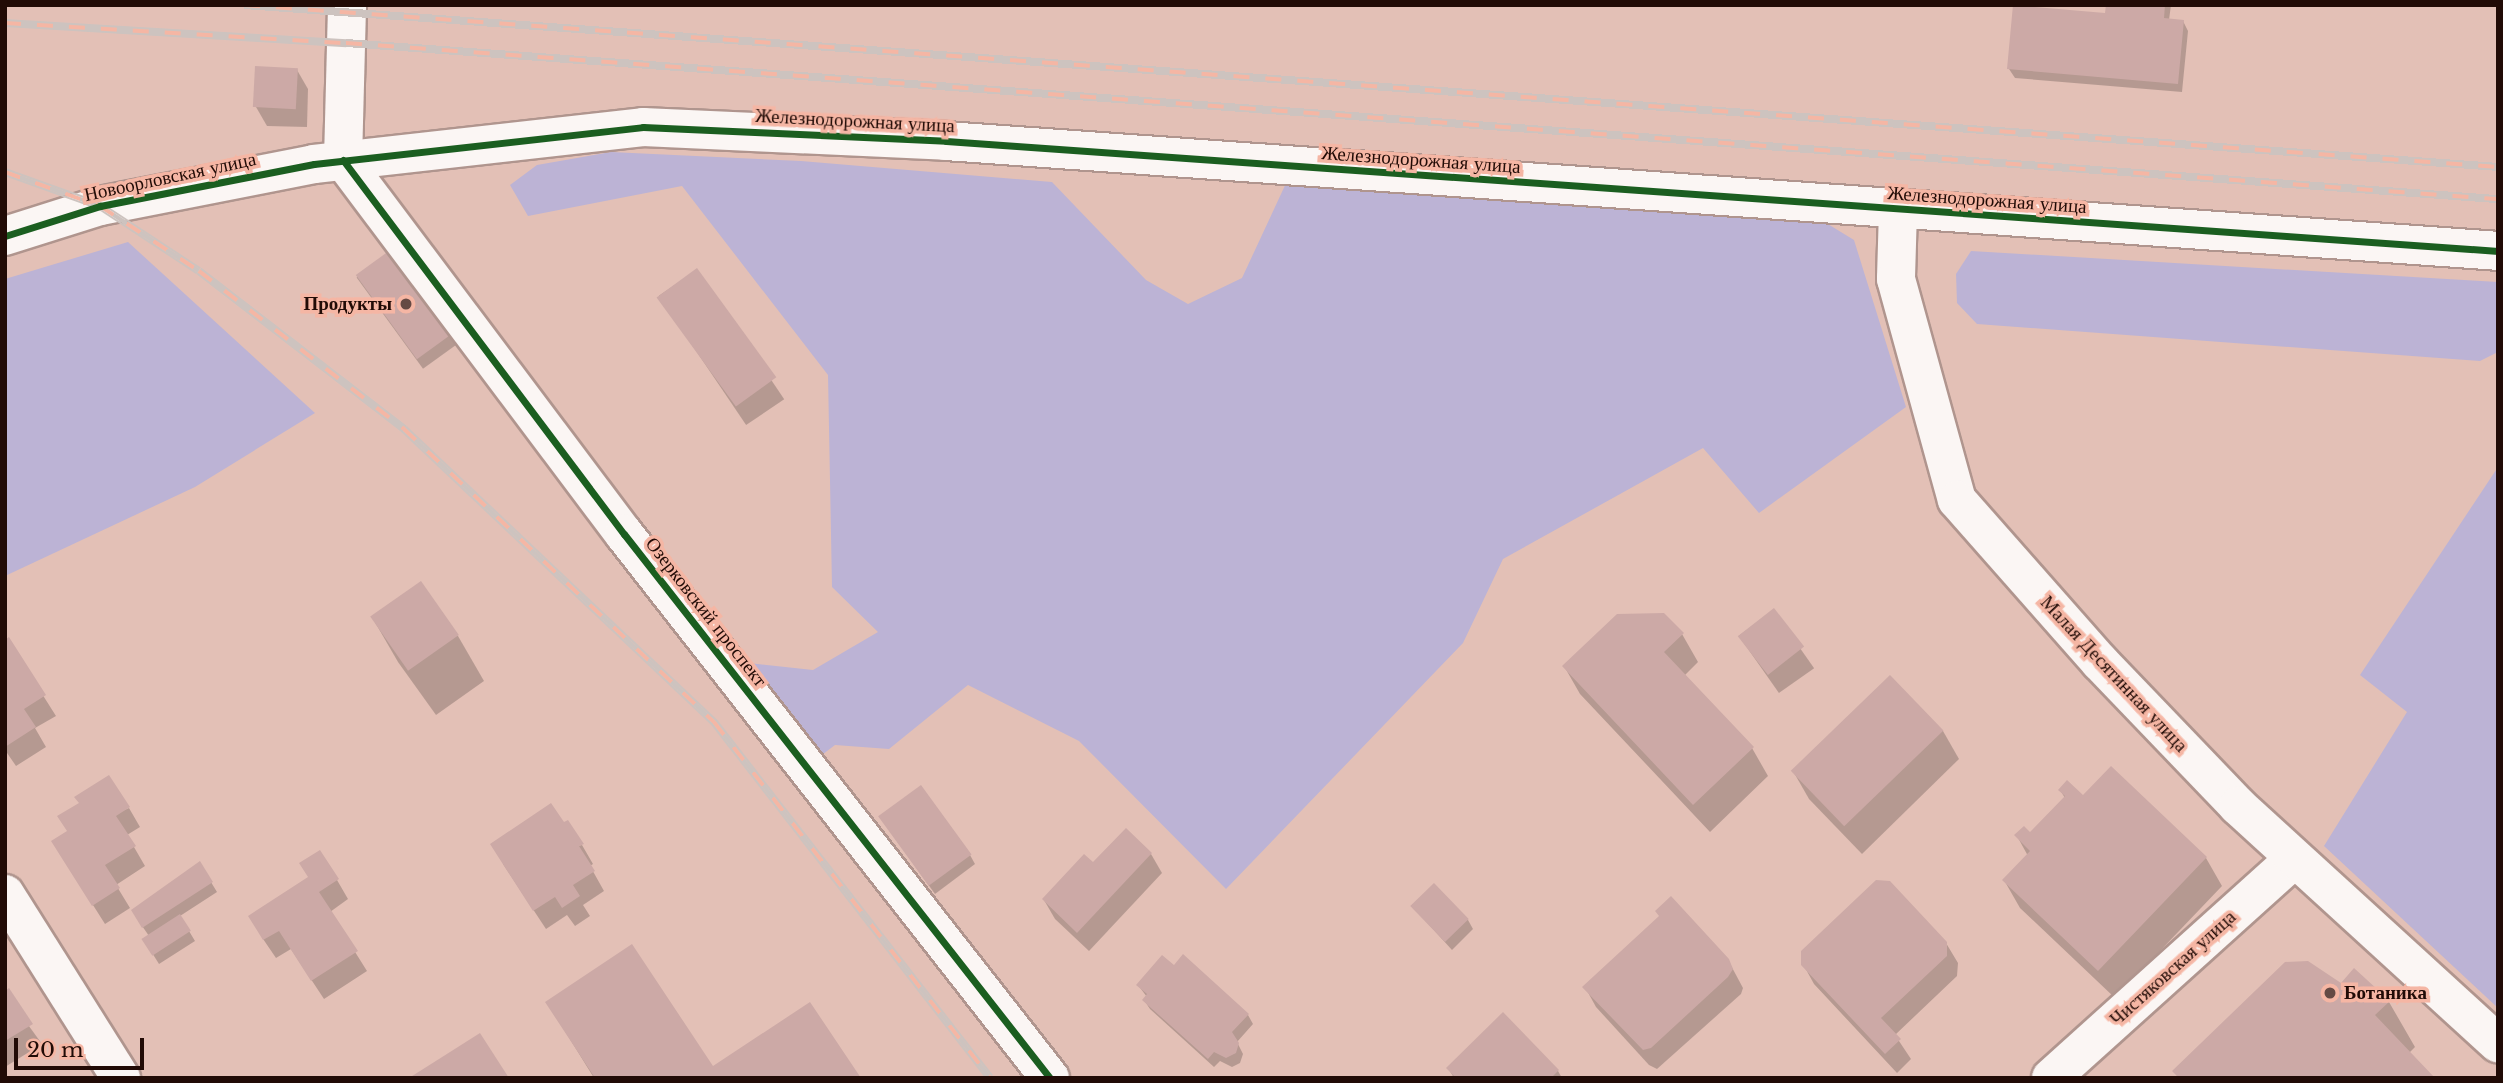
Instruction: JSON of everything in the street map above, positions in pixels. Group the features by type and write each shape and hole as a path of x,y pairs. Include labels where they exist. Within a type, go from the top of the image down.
{"street":[{"path":"343,160 347,5"},
{"name":"Железнодорожная улица","path":"343,160 643,127 946,141 2498,251"},
{"name":"Новоорловская улица","path":"5,236 100,206 343,160"},
{"name":"Озерковский проспект","path":"343,160 624,534 1051,1078"},
{"path":"1830,205 1858,222 1878,244 1896,279"},
{"name":"Малая Десятинная улица","path":"1898,210 1896,279 1957,500 2100,663 2238,806 2498,1043"},
{"name":"Чистяковская улица","path":"2051,1078 2294,859"},
{"path":"5,894 121,1078"}],"shaded area":[{"path":"611,152 801,161 1052,182 1146,280 1188,304 1242,278 1288,179 1818,218 1854,240 1906,407 1759,513 1703,448 1503,559 1463,643 1226,889 1079,741 968,685 889,749 835,745 818,758 740,662 813,670 878,632 832,587 828,375 682,186 528,216 510,185 537,165"},
{"path":"128,242 315,413 195,487 5,576 5,279"},
{"path":"1971,251 2498,282 2498,352 2480,361 1977,324 1957,303 1956,274"},
{"path":"2498,467 2498,1008 2324,846 2407,712 2360,675"}],"building":[{"path":"2013,5 2105,13 2106,5 2165,5 2164,18 2184,20 2178,84 2007,69"},
{"path":"255,66 298,68 296,109 253,107"},
{"name":"Продукты","path":"393,248 454,332 417,359 356,275"},
{"path":"697,268 776,377 736,407 657,297"},
{"path":"421,581 459,635 408,671 370,617"},
{"path":"1774,608 1804,647 1768,675 1738,636"},
{"path":"1664,613 1684,633 1664,652 1754,747 1693,805 1562,666 1617,614"},
{"path":"9,637 46,695 24,709 36,727 5,747 5,640"},
{"path":"1890,675 1943,730 1844,826 1791,771"},
{"path":"2111,766 2207,857 2098,971 2002,880 2030,851 2014,835 2024,826 2030,832 2065,796 2058,790 2067,780 2083,795"},
{"path":"109,775 130,807 116,816 136,846 105,865 120,888 92,906 51,841 67,831 57,816 79,803 74,797"},
{"path":"921,785 972,855 929,886 878,816"},
{"path":"551,803 564,822 568,820 584,844 579,846 595,871 573,885 580,896 562,908 555,897 533,911 490,844"},
{"path":"1126,828 1152,853 1077,933 1042,899 1084,854 1093,862"},
{"path":"320,850 339,879 319,892 358,951 311,981 279,931 263,940 248,916 308,877 299,863"},
{"path":"200,861 213,882 142,928 131,910"},
{"path":"1876,880 1890,881 1947,942 1947,956 1881,1018 1901,1039 1885,1054 1801,965 1801,951"},
{"path":"1434,883 1469,919 1445,942 1410,906"},
{"path":"1671,896 1729,959 1733,969 1728,977 1651,1048 1643,1050 1582,987 1659,916 1655,911"},
{"path":"180,914 191,931 152,956 141,939"},
{"path":"632,944 713,1066 810,1002 861,1078 595,1078 545,1002"},
{"path":"1183,954 1249,1014 1232,1032 1239,1043 1236,1053 1226,1058 1214,1052 1208,1059 1142,1000 1147,994 1136,985 1162,955 1174,965"},
{"path":"2308,961 2341,983 2354,968 2390,1001 2375,1015 2435,1078 2179,1078 2172,1071 2285,962"},
{"path":"9,988 33,1024 5,1041 5,991"},
{"path":"1503,1012 1559,1070 1551,1078 1456,1078 1446,1068"},
{"path":"480,1033 509,1078 409,1078"}],"railway":[{"path":"244,5 2498,167"},
{"path":"5,23 346,43 2498,199"},
{"path":"5,172 100,206 199,271 404,429 714,722 990,1078"}],"cycle path":[{"path":"5,236 100,206 314,164 643,127 946,141 2498,251"},
{"path":"343,160 624,534 1050,1078"}],"place":[{"name":"Продукты","path":"406,304"},
{"name":"Ботаника","path":"2330,993"}]}
